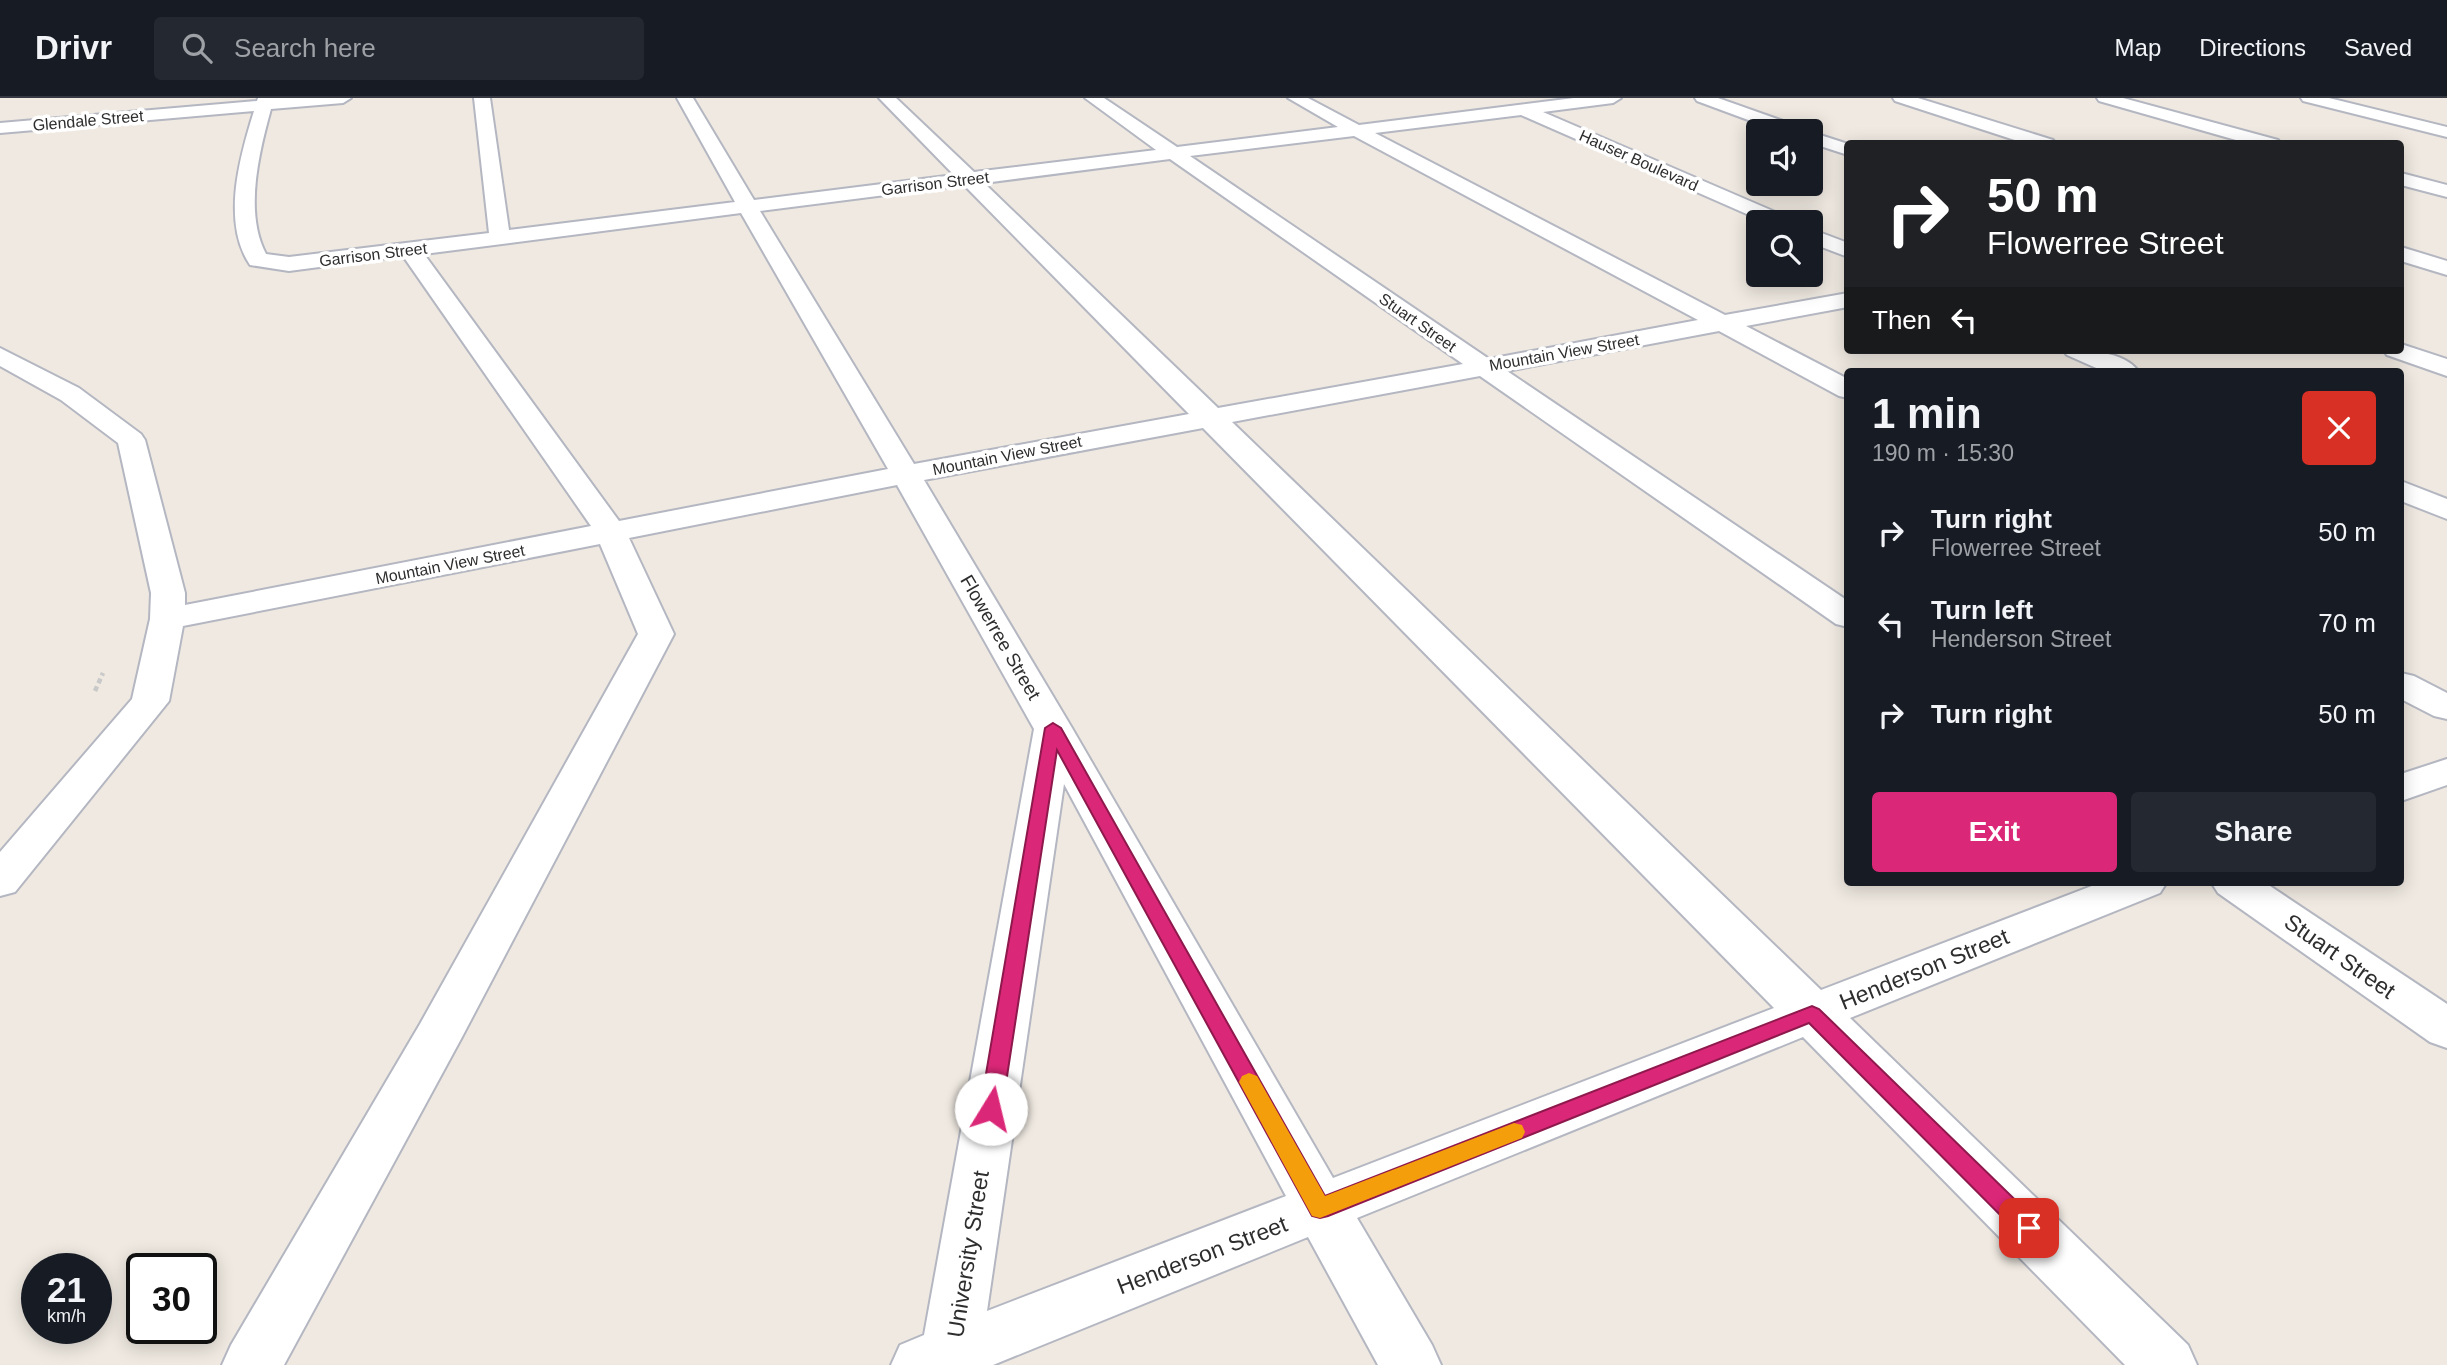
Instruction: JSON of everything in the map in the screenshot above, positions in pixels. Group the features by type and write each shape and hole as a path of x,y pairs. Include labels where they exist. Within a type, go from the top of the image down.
{"street":[{"name":"Glendale Street","path":"0,128 265,102 343,98"},
{"path":"482,98 500,239"},
{"name":"Flowerree Street","path":"685,98 908,474 1053,728 1320,1209 1411,1365"},
{"path":"887,98 1207,418 2167,1365"},
{"name":"Stuart Street","path":"1093,98 1844,614"},
{"path":"1296,98 1844,388"},
{"name":"Hauser Boulevard","path":"1497,98 1754,210"},
{"name":"Garrison Street","path":"265,102 244,200 250,250 258,260 289,264 1613,98"},
{"path":"1703,98 1761,119"},
{"path":"1901,98 2035,140"},
{"path":"2105,98 2257,140"},
{"path":"2309,98 2447,132"},
{"path":"1823,141 1844,149"},
{"path":"2407,183 2447,179"},
{"path":"2407,183 2447,191"},
{"path":"1823,240 1844,249"},
{"path":"252,1365 438,1037 656,634 611,532 410,250"},
{"path":"2404,255 2447,268"},
{"name":"Mountain View Street","path":"167,619 908,474 1844,301"},
{"path":"2404,353 2447,368"},
{"path":"2085,354 2117,368"},
{"path":"0,356 70,394 131,440 168,593 167,619 150,701 0,881"},
{"path":"2404,491 2447,510"},
{"path":"2404,686 2447,708"},
{"name":"University Street","path":"942,1361 1053,728"},
{"path":"2404,787 2447,771"},
{"name":"Henderson Street","path":"942,1361 2135,886"},
{"name":"Stuart Street","path":"2239,886 2447,1029"}],"path":[{"path":"94,694 106,663"}],"slow traffic":[{"path":"1249,1082 1320,1209 1514,1132"}],"route":[{"path":"991,1109 1053,728 1320,1209 1812,1014 2029,1228"}]}
